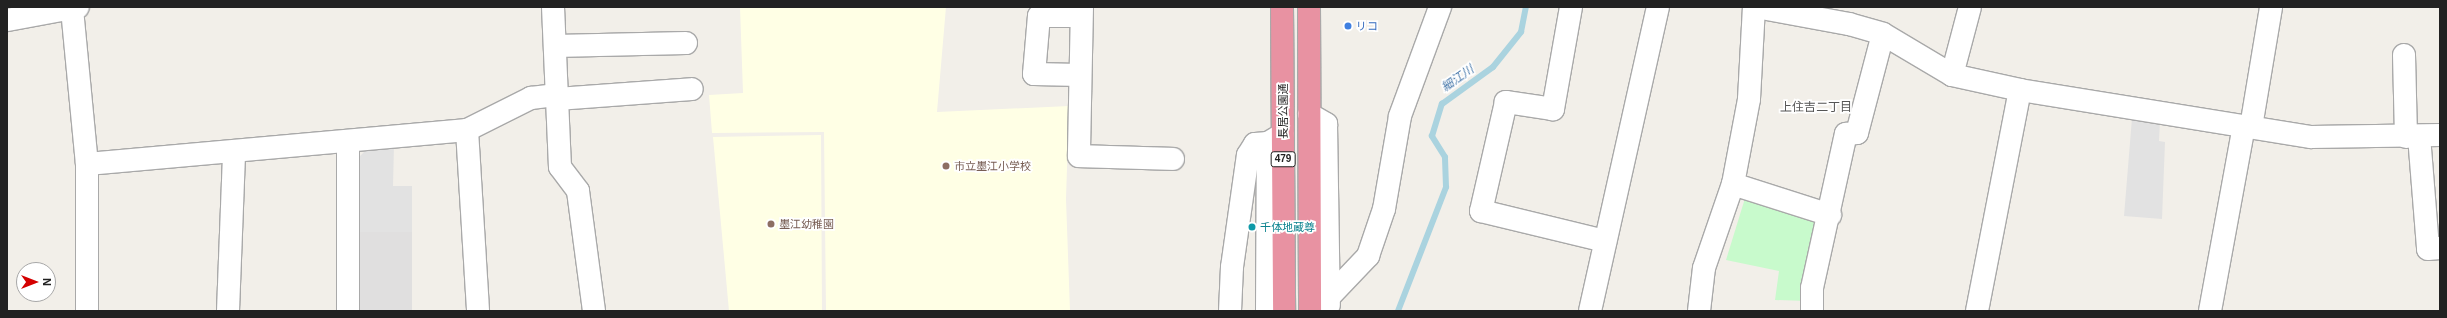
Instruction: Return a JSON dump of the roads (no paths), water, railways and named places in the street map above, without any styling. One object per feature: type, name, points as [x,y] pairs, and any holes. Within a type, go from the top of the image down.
[{"type":"highway","name":"長居公園通","points":[[1282,7],[1275,139],[1284,311]]},
{"type":"highway","name":"479","points":[[1309,7],[1310,311]]},
{"type":"street","points":[[553,7],[560,167],[578,191],[594,311]]},
{"type":"street","points":[[1329,304],[1368,256],[1384,209],[1400,116],[1440,7]]},
{"type":"street","points":[[1571,7],[1553,109],[1506,102],[1481,211],[1605,241]]},
{"type":"street","points":[[1590,311],[1658,7]]},
{"type":"street","points":[[1699,311],[1704,268],[1733,184],[1749,99],[1755,7],[1811,13],[1883,34],[1952,75],[2020,90],[2311,137],[2422,136]]},
{"type":"street","points":[[1952,75],[1970,7]]},
{"type":"street","points":[[2210,311],[2271,7]]},
{"type":"street","points":[[7,20],[75,8],[87,164],[87,311]]},
{"type":"street","points":[[1080,75],[1034,74],[1039,16],[1082,11],[1078,156],[1173,159]]},
{"type":"street","points":[[1812,311],[1812,288],[1830,215],[1846,134],[1857,133],[1883,34]]},
{"type":"street","points":[[555,46],[686,43]]},
{"type":"street","points":[[2404,55],[2422,136],[2428,249],[2440,248]]},
{"type":"street","points":[[87,164],[466,130],[531,98],[692,89]]},
{"type":"street","points":[[1977,311],[2020,90]]},
{"type":"street","points":[[1310,114],[1326,124],[1329,304]]},
{"type":"street","points":[[466,130],[478,311]]},
{"type":"street","points":[[1230,311],[1232,267],[1248,155],[1255,144],[1275,139],[1267,311]]},
{"type":"street","points":[[348,141],[348,311]]},
{"type":"street","points":[[228,311],[234,152]]},
{"type":"street","points":[[1733,184],[1830,215]]},
{"type":"waterway","name":"細江川","points":[[1398,311],[1446,187],[1445,157],[1432,136],[1442,104],[1493,67],[1521,32],[1526,7]]},
{"type":"place","name":"リコ","points":[[1348,26]]},
{"type":"place","name":"市立墨江小学校","points":[[946,166]]},
{"type":"place","name":"墨江幼稚園","points":[[771,224]]},
{"type":"place","name":"千体地蔵尊","points":[[1252,227]]},
{"type":"district","name":"上住吉二丁目","points":[[1816,108]]}]
